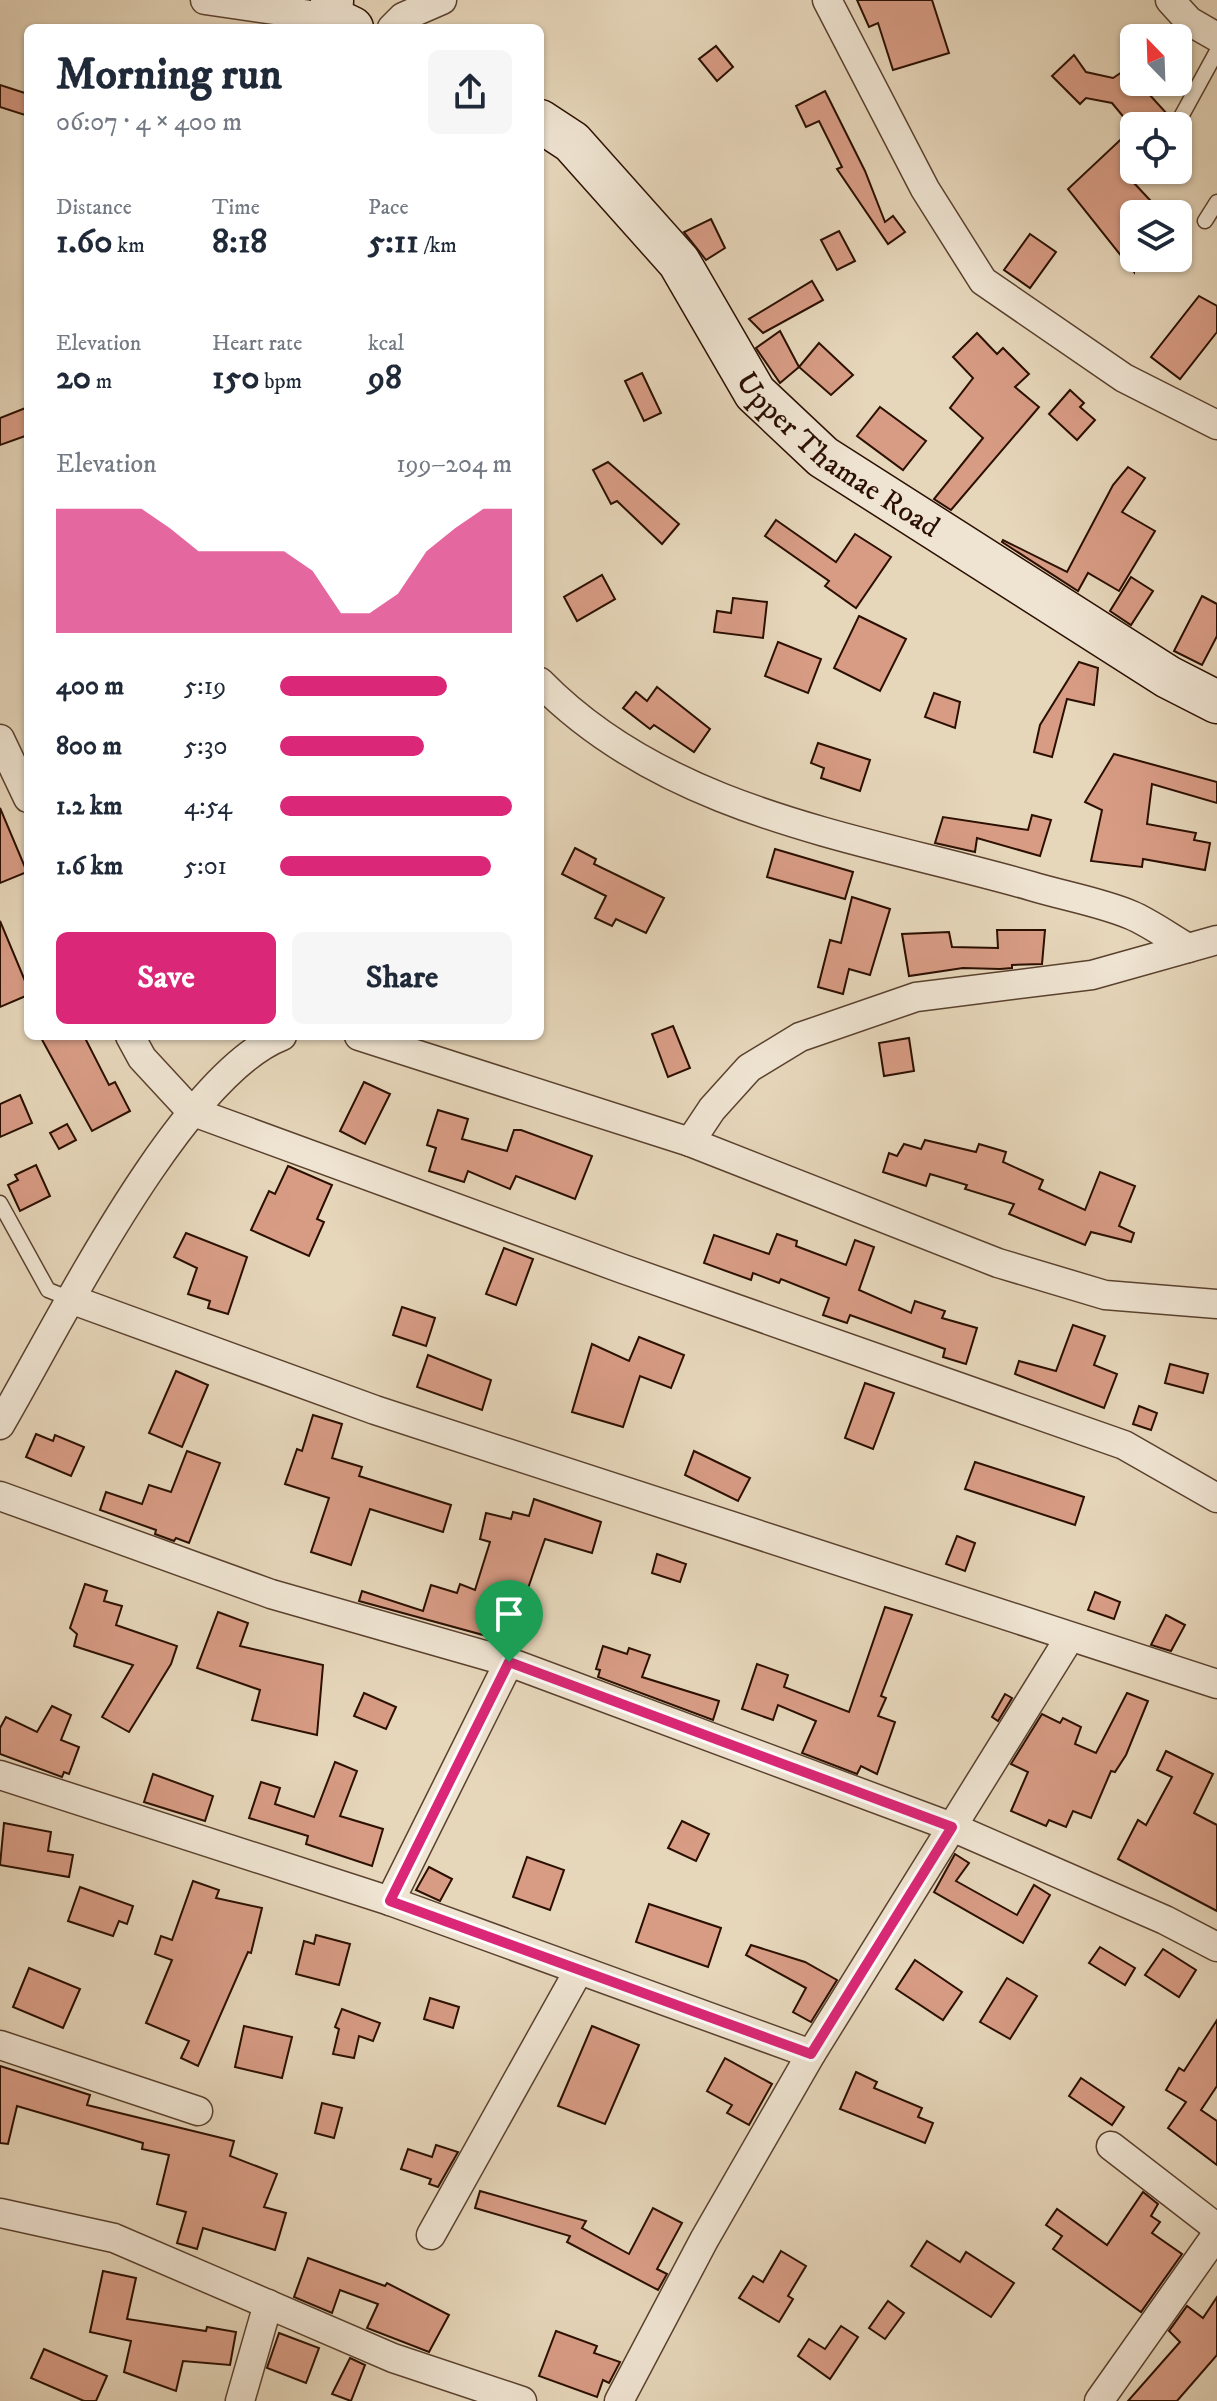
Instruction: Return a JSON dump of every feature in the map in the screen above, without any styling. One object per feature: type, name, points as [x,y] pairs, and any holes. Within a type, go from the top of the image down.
[{"type":"street","points":[[205,0],[337,18]]},
{"type":"street","points":[[396,24],[403,17],[442,0]]},
{"type":"street","points":[[827,0],[925,189],[983,281],[1124,378],[1217,425]]},
{"type":"street","points":[[1170,0],[1189,21],[1217,37]]},
{"type":"street","name":"Upper Thamae Road","points":[[544,124],[572,142],[679,262],[755,393],[823,457],[1168,677],[1217,702]]},
{"type":"street","points":[[544,692],[632,752],[708,793],[781,821],[937,859],[1131,915],[1188,948]]},
{"type":"street","points":[[1,743],[24,790]]},
{"type":"street","points":[[690,1142],[712,1109],[749,1068],[800,1037],[916,997],[1092,975],[1217,940]]},
{"type":"street","points":[[132,1040],[142,1058],[191,1111],[623,1269],[1124,1445],[1217,1498]]},
{"type":"street","points":[[0,1425],[114,1226],[191,1111],[258,1046],[272,1040]]},
{"type":"street","points":[[371,1040],[690,1142],[998,1263],[1105,1295],[1217,1304]]},
{"type":"street","points":[[73,1300],[375,1410],[1217,1684]]},
{"type":"street","points":[[0,1496],[271,1594],[509,1662],[952,1827],[1165,1920],[1217,1947]]},
{"type":"street","points":[[619,2401],[704,2240],[811,2054],[1070,1637]]},
{"type":"street","points":[[390,1901],[509,1662]]},
{"type":"street","points":[[0,1775],[390,1901],[811,2054]]},
{"type":"street","points":[[431,2235],[579,1970]]},
{"type":"street","points":[[0,2045],[198,2111]]},
{"type":"street","points":[[1111,2146],[1217,2228]]},
{"type":"street","points":[[0,2213],[114,2238],[393,2358],[522,2401]]},
{"type":"street","points":[[1099,2401],[1217,2234]]},
{"type":"street","points":[[240,2401],[268,2304]]},
{"type":"lane","points":[[1184,112],[1217,51]]},
{"type":"lane","points":[[1205,221],[1217,202]]},
{"type":"lane","points":[[0,1203],[48,1290],[73,1300]]},
{"type":"building","points":[[857,0],[932,0],[949,53],[893,70],[878,23],[869,27]]},
{"type":"building","points":[[716,46],[733,67],[717,81],[699,59]]},
{"type":"building","points":[[1074,55],[1086,72],[1113,78],[1120,73],[1120,96],[1151,96],[1165,112],[1120,113],[1112,103],[1086,98],[1080,104],[1052,76]]},
{"type":"building","points":[[0,85],[24,93],[24,115],[0,107]]},
{"type":"building","points":[[825,91],[865,171],[885,222],[893,216],[905,232],[888,244],[837,169],[842,167],[819,121],[806,127],[796,106]]},
{"type":"building","points":[[1120,140],[1120,184],[1135,184],[1150,200],[1120,200],[1120,254],[1068,189]]},
{"type":"building","points":[[711,219],[725,248],[706,260],[684,232]]},
{"type":"building","points":[[839,231],[855,261],[837,270],[821,240]]},
{"type":"building","points":[[1030,234],[1056,252],[1030,288],[1004,270]]},
{"type":"building","points":[[812,281],[823,300],[763,333],[749,319]]},
{"type":"building","points":[[1199,296],[1217,306],[1217,332],[1180,379],[1151,357]]},
{"type":"building","points":[[780,331],[799,367],[780,383],[756,348]]},
{"type":"building","points":[[977,333],[997,354],[1003,348],[1029,374],[1015,387],[1039,407],[951,510],[934,499],[983,438],[950,408],[973,378],[953,357]]},
{"type":"building","points":[[819,343],[853,375],[831,395],[799,367]]},
{"type":"building","points":[[642,373],[661,413],[644,421],[625,381]]},
{"type":"building","points":[[1070,390],[1084,403],[1080,407],[1095,420],[1077,440],[1049,414]]},
{"type":"building","points":[[880,407],[926,441],[903,470],[857,436]]},
{"type":"building","points":[[24,409],[24,436],[0,445],[0,418]]},
{"type":"building","points":[[608,462],[679,524],[662,544],[617,501],[611,504],[593,470]]},
{"type":"building","points":[[1128,467],[1145,478],[1122,512],[1155,531],[1119,591],[1088,573],[1078,591],[1002,542],[1067,572],[1113,485]]},
{"type":"building","points":[[776,520],[836,562],[855,534],[891,557],[856,608],[825,586],[829,581],[765,536]]},
{"type":"building","points":[[602,575],[615,599],[577,621],[564,597]]},
{"type":"building","points":[[1131,577],[1153,591],[1131,625],[1110,611]]},
{"type":"building","points":[[1202,596],[1217,604],[1217,636],[1202,665],[1174,651]]},
{"type":"building","points":[[733,598],[767,602],[763,638],[714,632],[717,611],[731,613]]},
{"type":"building","points":[[859,616],[906,639],[880,691],[834,668]]},
{"type":"building","points":[[778,642],[821,659],[808,693],[765,676]]},
{"type":"building","points":[[1079,662],[1098,668],[1094,705],[1067,699],[1052,757],[1034,752],[1040,725]]},
{"type":"building","points":[[657,687],[710,729],[694,752],[654,725],[650,729],[623,708],[636,692],[647,701]]},
{"type":"building","points":[[934,693],[960,702],[955,728],[925,717]]},
{"type":"building","points":[[818,743],[870,760],[860,791],[821,778],[824,768],[811,763]]},
{"type":"building","points":[[1114,754],[1217,782],[1217,803],[1152,784],[1147,824],[1196,833],[1194,840],[1210,843],[1205,870],[1143,859],[1142,867],[1091,861],[1102,810],[1085,802]]},
{"type":"building","points":[[0,808],[24,865],[24,873],[0,883]]},
{"type":"building","points":[[1032,815],[1051,820],[1040,856],[977,838],[975,852],[935,843],[943,817],[1028,830]]},
{"type":"building","points":[[575,848],[596,859],[594,864],[664,898],[646,933],[616,919],[612,926],[595,918],[606,896],[562,874]]},
{"type":"building","points":[[775,849],[853,872],[845,899],[767,877]]},
{"type":"building","points":[[852,897],[890,909],[870,975],[849,969],[843,994],[818,987],[830,940],[841,943]]},
{"type":"building","points":[[0,921],[24,978],[24,997],[0,1007]]},
{"type":"building","points":[[997,930],[1045,930],[1042,964],[1012,965],[1012,968],[1000,969],[963,968],[909,976],[902,934],[949,932],[952,947],[998,948]]},
{"type":"building","points":[[673,1026],[690,1068],[668,1077],[652,1034]]},
{"type":"building","points":[[909,1038],[914,1071],[884,1076],[879,1043]]},
{"type":"building","points":[[42,1040],[86,1040],[109,1085],[115,1082],[130,1111],[92,1131]]},
{"type":"building","points":[[364,1082],[390,1094],[365,1144],[340,1131]]},
{"type":"building","points":[[20,1095],[32,1123],[0,1137],[0,1104]]},
{"type":"building","points":[[438,1110],[468,1119],[462,1139],[507,1151],[514,1130],[521,1130],[592,1156],[575,1199],[516,1176],[510,1189],[468,1171],[464,1182],[429,1171],[436,1148],[427,1145]]},
{"type":"building","points":[[67,1124],[76,1140],[59,1149],[50,1133]]},
{"type":"building","points":[[925,1140],[976,1152],[979,1144],[1006,1152],[1003,1162],[1043,1180],[1039,1189],[1085,1210],[1100,1172],[1135,1186],[1119,1226],[1134,1233],[1131,1242],[1091,1232],[1085,1245],[1009,1214],[1014,1204],[965,1189],[967,1185],[930,1174],[926,1186],[883,1172],[889,1153],[897,1156],[904,1144],[921,1149]]},
{"type":"building","points":[[36,1165],[50,1196],[20,1211],[8,1185],[18,1180],[15,1175]]},
{"type":"building","points":[[288,1166],[332,1185],[317,1219],[324,1222],[309,1256],[251,1230],[269,1191],[275,1194]]},
{"type":"building","points":[[186,1233],[247,1257],[228,1314],[208,1308],[210,1301],[188,1294],[197,1268],[174,1257]]},
{"type":"building","points":[[777,1234],[797,1241],[796,1246],[846,1265],[855,1240],[874,1247],[859,1290],[911,1313],[915,1301],[945,1311],[942,1318],[977,1328],[966,1364],[943,1357],[945,1349],[850,1315],[847,1323],[823,1315],[829,1298],[781,1279],[779,1283],[753,1273],[751,1280],[704,1263],[714,1235],[769,1254]]},
{"type":"building","points":[[504,1248],[533,1259],[516,1305],[486,1294]]},
{"type":"building","points":[[402,1307],[435,1318],[426,1346],[393,1335]]},
{"type":"building","points":[[1073,1325],[1105,1336],[1094,1365],[1117,1374],[1104,1408],[1015,1374],[1019,1361],[1056,1371]]},
{"type":"building","points":[[639,1337],[684,1355],[671,1388],[640,1376],[623,1427],[572,1412],[592,1344],[629,1361]]},
{"type":"building","points":[[428,1355],[491,1380],[482,1410],[417,1387]]},
{"type":"building","points":[[1170,1364],[1208,1374],[1203,1393],[1165,1383]]},
{"type":"building","points":[[176,1371],[208,1385],[182,1447],[149,1433]]},
{"type":"building","points":[[865,1383],[894,1393],[873,1449],[845,1438]]},
{"type":"building","points":[[1139,1406],[1157,1413],[1151,1430],[1133,1424]]},
{"type":"building","points":[[313,1415],[342,1424],[332,1458],[362,1467],[359,1476],[451,1505],[443,1532],[370,1509],[351,1565],[311,1552],[329,1498],[285,1484],[297,1449],[302,1451]]},
{"type":"building","points":[[36,1434],[53,1441],[55,1435],[84,1447],[71,1476],[26,1457]]},
{"type":"building","points":[[187,1451],[220,1463],[189,1543],[155,1534],[156,1530],[100,1510],[106,1492],[142,1504],[149,1485],[171,1492]]},
{"type":"building","points":[[694,1451],[750,1478],[738,1501],[685,1475]]},
{"type":"building","points":[[975,1462],[1084,1497],[1075,1525],[965,1489]]},
{"type":"building","points":[[534,1499],[601,1522],[592,1553],[545,1539],[525,1597],[532,1599],[516,1644],[359,1601],[362,1591],[423,1611],[431,1585],[457,1593],[460,1584],[475,1590],[490,1542],[480,1539],[486,1513],[511,1519],[513,1512],[529,1516]]},
{"type":"building","points":[[957,1536],[975,1543],[965,1571],[946,1564]]},
{"type":"building","points":[[657,1554],[686,1564],[680,1582],[652,1573]]},
{"type":"building","points":[[85,1584],[107,1591],[104,1601],[122,1606],[116,1625],[177,1646],[171,1664],[129,1732],[102,1717],[133,1665],[74,1646],[77,1634],[70,1628]]},
{"type":"building","points":[[1095,1592],[1120,1602],[1114,1619],[1088,1610]]},
{"type":"building","points":[[885,1607],[912,1615],[881,1696],[886,1698],[878,1716],[895,1722],[877,1774],[861,1766],[857,1774],[802,1753],[816,1721],[778,1705],[773,1720],[742,1709],[757,1664],[788,1675],[784,1687],[849,1712]]},
{"type":"building","points":[[218,1612],[248,1623],[240,1646],[323,1665],[317,1735],[252,1720],[260,1690],[197,1668]]},
{"type":"building","points":[[1166,1615],[1185,1625],[1171,1651],[1151,1645]]},
{"type":"building","points":[[603,1646],[627,1654],[629,1648],[650,1655],[642,1677],[719,1701],[713,1720],[598,1677],[600,1670],[596,1669]]},
{"type":"building","points":[[364,1693],[396,1707],[386,1729],[354,1716]]},
{"type":"building","points":[[1127,1693],[1148,1701],[1126,1755],[1115,1772],[1111,1771],[1091,1818],[1073,1811],[1066,1827],[1049,1820],[1046,1826],[1011,1811],[1028,1772],[1011,1764],[1042,1714],[1060,1723],[1063,1718],[1081,1727],[1075,1744],[1096,1753]]},
{"type":"building","points":[[1005,1694],[1012,1698],[998,1721],[992,1717]]},
{"type":"building","points":[[52,1706],[71,1715],[61,1740],[79,1747],[69,1774],[64,1772],[62,1777],[0,1754],[0,1728],[6,1717],[37,1732]]},
{"type":"building","points":[[1166,1751],[1213,1774],[1194,1813],[1217,1825],[1217,1911],[1118,1859],[1138,1820],[1146,1825],[1172,1777],[1157,1770]]},
{"type":"building","points":[[335,1762],[357,1771],[340,1816],[383,1829],[372,1866],[306,1844],[308,1836],[249,1818],[261,1782],[280,1788],[275,1804],[314,1817]]},
{"type":"building","points":[[153,1774],[213,1796],[205,1821],[144,1802]]},
{"type":"building","points":[[682,1821],[709,1834],[696,1861],[668,1848]]},
{"type":"building","points":[[4,1823],[51,1832],[48,1851],[73,1855],[69,1877],[0,1865]]},
{"type":"building","points":[[955,1854],[969,1863],[956,1881],[1017,1915],[1034,1885],[1050,1895],[1023,1943],[934,1892]]},
{"type":"building","points":[[527,1857],[564,1870],[550,1910],[513,1897]]},
{"type":"building","points":[[429,1867],[452,1879],[440,1901],[416,1890]]},
{"type":"building","points":[[193,1881],[219,1890],[216,1898],[262,1908],[251,1953],[248,1952],[198,2066],[181,2058],[189,2041],[146,2023],[172,1960],[155,1954],[161,1936],[172,1940]]},
{"type":"building","points":[[80,1887],[133,1906],[127,1924],[119,1921],[113,1936],[68,1921]]},
{"type":"building","points":[[649,1904],[721,1928],[708,1967],[636,1942]]},
{"type":"building","points":[[316,1935],[350,1944],[339,1985],[296,1974],[304,1941],[314,1944]]},
{"type":"building","points":[[751,1945],[805,1962],[837,1980],[811,2022],[793,2012],[806,1988],[746,1955]]},
{"type":"building","points":[[1100,1947],[1135,1968],[1125,1985],[1089,1963]]},
{"type":"building","points":[[1163,1949],[1196,1970],[1179,1997],[1145,1975]]},
{"type":"building","points":[[915,1960],[962,1992],[943,2020],[896,1989]]},
{"type":"building","points":[[29,1968],[80,1989],[63,2028],[13,2007]]},
{"type":"building","points":[[1007,1978],[1037,1996],[1010,2039],[980,2022]]},
{"type":"building","points":[[430,1998],[459,2007],[453,2028],[424,2019]]},
{"type":"building","points":[[342,2009],[380,2023],[373,2041],[359,2036],[354,2058],[333,2054],[339,2029],[335,2027]]},
{"type":"building","points":[[1217,2020],[1217,2086],[1201,2110],[1217,2121],[1217,2165],[1168,2128],[1186,2102],[1166,2090],[1179,2068],[1184,2071]]},
{"type":"building","points":[[244,2026],[292,2037],[282,2078],[235,2067]]},
{"type":"building","points":[[592,2026],[639,2045],[605,2124],[558,2106]]},
{"type":"building","points":[[725,2058],[772,2084],[749,2125],[727,2113],[732,2105],[707,2091]]},
{"type":"building","points":[[0,2066],[90,2095],[87,2105],[234,2141],[230,2156],[277,2174],[264,2207],[286,2213],[275,2250],[203,2228],[197,2249],[177,2243],[186,2212],[157,2204],[169,2155],[142,2149],[143,2143],[17,2106],[8,2144],[0,2143]]},
{"type":"building","points":[[856,2072],[877,2082],[874,2088],[922,2108],[918,2117],[933,2123],[925,2143],[840,2109]]},
{"type":"building","points":[[1081,2078],[1124,2107],[1112,2125],[1069,2096]]},
{"type":"building","points":[[322,2103],[342,2108],[334,2138],[315,2133]]},
{"type":"building","points":[[436,2145],[458,2152],[438,2187],[429,2184],[431,2179],[401,2169],[408,2149],[432,2157]]},
{"type":"building","points":[[480,2191],[586,2221],[582,2228],[629,2254],[653,2208],[682,2223],[657,2269],[667,2274],[658,2290],[567,2242],[570,2236],[475,2208]]},
{"type":"building","points":[[1143,2192],[1158,2204],[1151,2216],[1160,2222],[1152,2233],[1182,2254],[1141,2312],[1053,2249],[1062,2236],[1046,2225],[1057,2209],[1107,2245]]},
{"type":"building","points":[[927,2241],[960,2262],[966,2252],[1014,2283],[991,2317],[911,2266]]},
{"type":"building","points":[[781,2251],[806,2266],[788,2296],[793,2299],[779,2322],[739,2298],[753,2276],[763,2282]]},
{"type":"building","points":[[308,2258],[385,2286],[387,2283],[449,2315],[429,2352],[367,2328],[378,2304],[340,2290],[332,2313],[294,2297]]},
{"type":"building","points":[[103,2271],[136,2278],[127,2319],[206,2331],[207,2327],[236,2332],[230,2365],[183,2361],[176,2391],[124,2372],[131,2341],[90,2332]]},
{"type":"building","points":[[1217,2297],[1217,2355],[1177,2401],[1128,2401],[1180,2342],[1169,2331],[1187,2306],[1203,2318]]},
{"type":"building","points":[[888,2301],[904,2313],[885,2339],[869,2328]]},
{"type":"building","points":[[841,2326],[858,2337],[830,2379],[798,2356],[809,2339],[825,2349]]},
{"type":"building","points":[[556,2331],[597,2346],[594,2353],[620,2362],[609,2383],[603,2380],[597,2397],[539,2376]]},
{"type":"building","points":[[279,2333],[319,2348],[306,2383],[267,2368]]},
{"type":"building","points":[[44,2349],[107,2376],[96,2401],[84,2401],[31,2378]]},
{"type":"building","points":[[350,2358],[365,2365],[351,2401],[332,2394]]},
{"type":"route","points":[[509,1662],[952,1827],[811,2054],[390,1901],[509,1662]]}]
